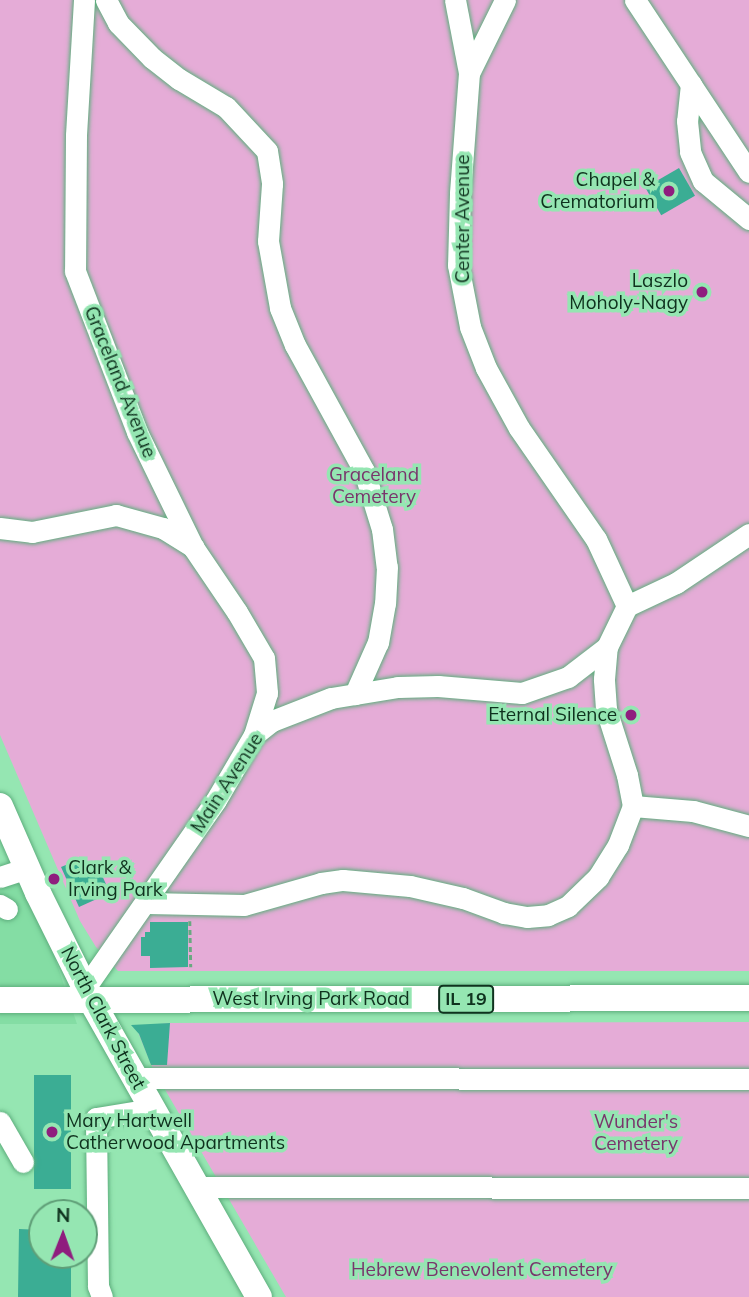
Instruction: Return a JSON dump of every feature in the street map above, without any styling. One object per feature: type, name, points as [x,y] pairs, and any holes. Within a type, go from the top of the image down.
[{"type":"main road","name":"North Clark Street","points":[[0,806],[84,996],[135,1078],[259,1297]]},
{"type":"main road","name":"West Irving Park Road","points":[[0,1000],[84,996],[749,998]]},
{"type":"street","name":"Graceland Avenue","points":[[84,0],[76,135],[75,271],[138,432],[193,547],[264,658],[267,693],[254,735]]},
{"type":"street","points":[[106,0],[118,23],[152,58],[179,79],[226,107],[267,151],[272,184],[268,241],[280,308],[295,345],[364,471],[382,529],[387,568],[385,603],[378,642],[355,694]]},
{"type":"street","name":"Center Avenue","points":[[455,0],[469,73],[458,265],[470,327],[486,368],[519,428],[596,539],[627,606]]},
{"type":"street","points":[[469,73],[505,0]]},
{"type":"street","points":[[635,0],[749,172]]},
{"type":"street","points":[[691,84],[687,121],[690,152],[703,181],[749,219]]},
{"type":"street","points":[[0,528],[32,532],[116,515],[163,528],[193,547]]},
{"type":"street","points":[[147,903],[244,905],[321,883],[342,880],[410,886],[463,898],[504,913],[548,915],[568,906],[598,877],[618,845],[633,806],[627,775],[606,709],[604,678],[607,648],[627,606],[676,583],[749,534]]},
{"type":"street","name":"Main Avenue","points":[[84,996],[216,800],[254,735],[272,720],[300,708],[355,694],[398,687],[438,686],[522,693],[568,677],[607,648]]},
{"type":"street","points":[[633,806],[693,811],[749,826]]},
{"type":"street","points":[[0,877],[27,869]]},
{"type":"street","points":[[135,1078],[749,1079]]},
{"type":"street","points":[[102,1297],[98,1286],[96,1118],[152,1109]]},
{"type":"street","points":[[0,1122],[23,1162]]},
{"type":"street","points":[[197,1188],[749,1188]]},
{"type":"path","points":[[190,919],[191,967]]},
{"type":"shaded area","points":[[26,872],[77,1024],[0,1024],[0,880]]},
{"type":"green space","name":"Graceland Cemetery","points":[[0,0],[749,0],[749,971],[118,971],[96,947],[80,921],[0,735]]},
{"type":"green space","name":"Wunder's Cemetery","points":[[749,1022],[749,1297],[286,1297],[153,1069],[136,1027],[170,1023]]},
{"type":"building","name":"Chapel & Crematorium","points":[[679,168],[695,196],[661,215],[645,188]]},
{"type":"building","points":[[83,858],[91,875],[100,871],[110,893],[79,907],[61,867]]},
{"type":"building","points":[[150,922],[188,922],[188,967],[150,968],[150,956],[141,956],[141,937],[145,937],[145,932],[150,932]]},
{"type":"building","points":[[170,1023],[167,1065],[151,1065],[139,1034],[131,1025]]},
{"type":"building","name":"Mary Hartwell Catherwood Apartments","points":[[34,1075],[71,1075],[71,1189],[34,1189]]},
{"type":"building","points":[[19,1229],[28,1229],[28,1269],[71,1269],[71,1297],[18,1297]]},
{"type":"place","name":"Chapel & Crematorium","points":[[669,191]]},
{"type":"place","name":"Laszlo Moholy-Nagy","points":[[702,292]]},
{"type":"place","name":"Eternal Silence","points":[[631,715]]},
{"type":"place","name":"Clark & Irving Park","points":[[54,879]]},
{"type":"place","name":"Mary Hartwell Catherwood Apartments","points":[[52,1132]]},
{"type":"park label","name":"Hebrew Benevolent Cemetery","points":[[482,1270]]}]
